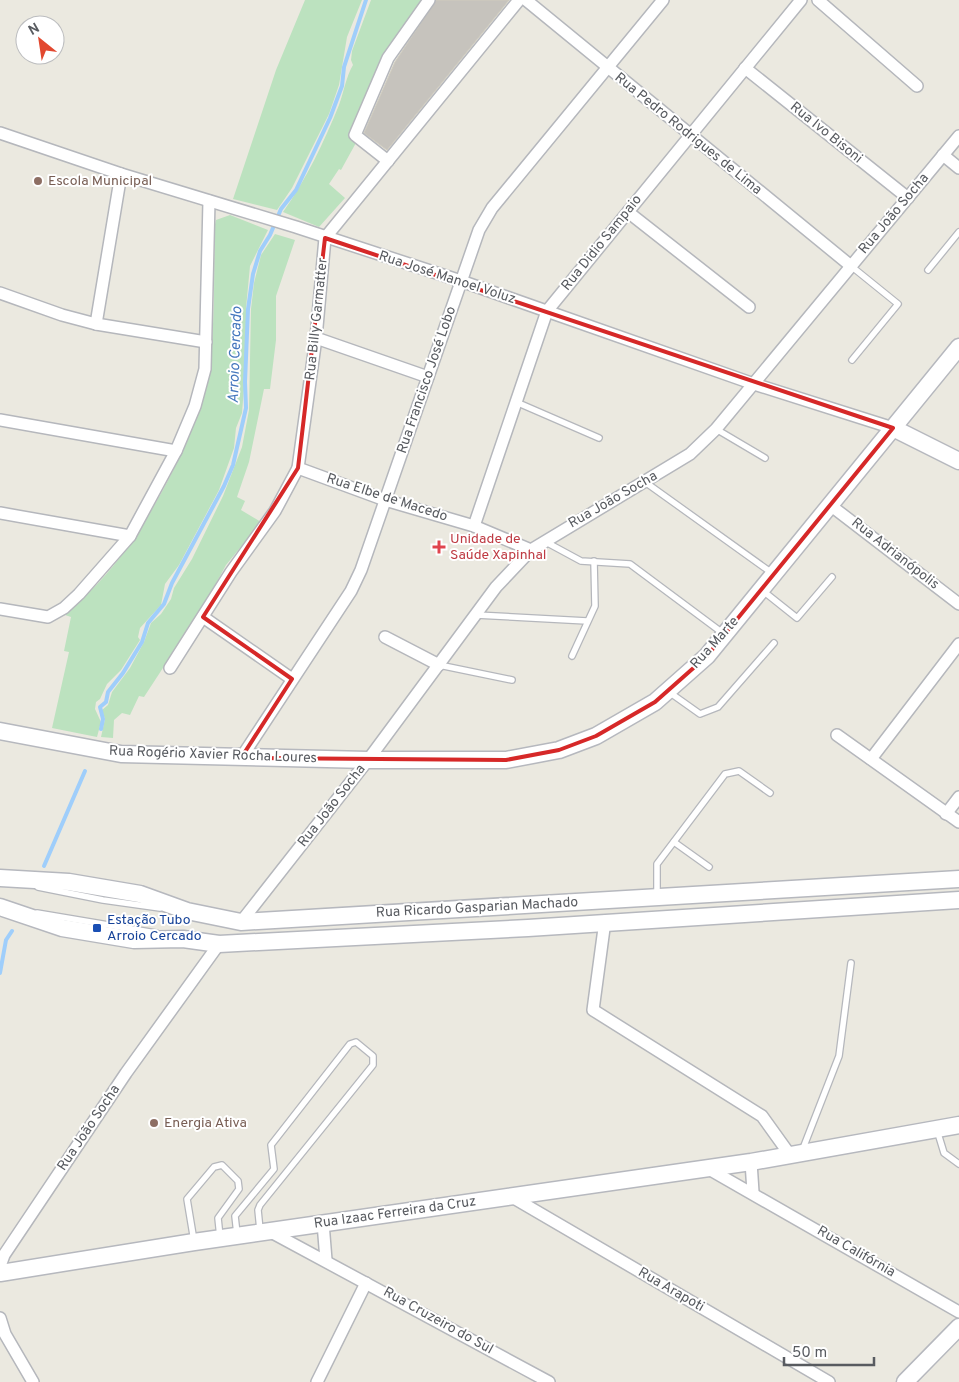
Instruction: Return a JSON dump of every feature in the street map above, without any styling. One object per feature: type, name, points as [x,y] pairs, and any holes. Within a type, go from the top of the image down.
[{"type":"street","points":[[388,161],[354,135],[388,58],[429,0]]},
{"type":"street","name":"Rua Billy Garmatter","points":[[170,668],[230,572],[275,511],[298,468],[316,338],[326,238],[519,0]]},
{"type":"street","name":"Rua Pedro Rodrigues de Lima","points":[[526,0],[851,266]]},
{"type":"street","name":"Rua Francisco José Lobo","points":[[241,758],[351,591],[385,500],[479,230],[492,208],[663,0]]},
{"type":"street","name":"Rua Didio Sampaio","points":[[474,526],[547,311],[801,0]]},
{"type":"street","points":[[818,0],[917,86]]},
{"type":"street","name":"Rua Ivo Bisoni","points":[[745,68],[908,198]]},
{"type":"street","name":"Rua José Manoel Voluz","points":[[0,133],[121,174],[296,227],[462,281],[754,384],[893,428]]},
{"type":"street","name":"Rua João Socha","points":[[241,922],[368,760],[496,587],[531,550],[690,454],[716,429],[959,136]]},
{"type":"street","points":[[943,155],[959,168]]},
{"type":"street","points":[[96,324],[121,174]]},
{"type":"street","points":[[0,608],[48,617],[64,608],[79,594],[130,536],[176,451],[195,406],[205,369],[208,201]]},
{"type":"street","points":[[628,212],[749,307]]},
{"type":"street","points":[[0,293],[62,315],[96,324],[206,342]]},
{"type":"street","points":[[316,338],[428,377]]},
{"type":"street","name":"Rua Marte","points":[[368,760],[506,760],[559,750],[596,736],[655,702],[707,656],[959,347]]},
{"type":"street","points":[[0,420],[176,451]]},
{"type":"street","points":[[893,428],[959,461]]},
{"type":"street","name":"Rua Elbe de Macedo","points":[[298,468],[385,500],[474,526],[531,550]]},
{"type":"street","name":"Rua Adrianópolis","points":[[830,505],[959,604]]},
{"type":"street","points":[[0,512],[130,536]]},
{"type":"street","points":[[203,617],[292,679]]},
{"type":"street","points":[[385,638],[439,665]]},
{"type":"street","points":[[871,759],[959,644]]},
{"type":"street","name":"Rua Rogério Xavier Rocha Loures","points":[[0,731],[121,754],[368,760]]},
{"type":"street","points":[[838,735],[959,822]]},
{"type":"street","points":[[946,814],[959,797]]},
{"type":"street","name":"Rua Ricardo Gasparian Machado","points":[[2,879],[69,882],[140,894],[187,911],[241,922],[959,879]]},
{"type":"street","name":"Rua Ricardo Gasparian Machado","points":[[0,907],[62,928],[134,940],[183,939],[219,944],[959,900]]},
{"type":"street","points":[[605,921],[593,1010],[762,1116],[796,1154]]},
{"type":"street","name":"Rua João Socha","points":[[0,1266],[4,1255],[131,1065],[219,944]]},
{"type":"street","name":"Rua Izaac Ferreira da Cruz","points":[[0,1273],[194,1242],[751,1162],[936,1128],[958,1126]]},
{"type":"street","points":[[751,1162],[753,1192]]},
{"type":"street","name":"Rua Califórnia","points":[[707,1168],[753,1192],[959,1312]]},
{"type":"street","name":"Rua Arapoti","points":[[512,1197],[830,1382]]},
{"type":"street","points":[[323,1223],[326,1260]]},
{"type":"street","name":"Rua Cruzeiro do Sul","points":[[265,1232],[326,1260],[549,1382]]},
{"type":"street","points":[[317,1382],[366,1283]]},
{"type":"street","points":[[0,1318],[5,1334],[33,1382]]},
{"type":"street","points":[[905,1382],[959,1327]]},
{"type":"lane","points":[[928,270],[959,232]]},
{"type":"lane","points":[[851,266],[898,304],[852,360]]},
{"type":"lane","points":[[516,402],[599,438]]},
{"type":"lane","points":[[716,429],[765,458]]},
{"type":"lane","points":[[645,482],[774,574]]},
{"type":"lane","points":[[544,541],[581,561],[630,564],[725,634]]},
{"type":"lane","points":[[572,656],[595,606],[594,561]]},
{"type":"lane","points":[[761,590],[797,618],[832,577]]},
{"type":"lane","points":[[476,615],[587,621]]},
{"type":"lane","points":[[667,691],[700,714],[718,707],[774,643]]},
{"type":"lane","points":[[439,665],[512,680]]},
{"type":"lane","points":[[657,897],[657,864],[725,774],[740,771],[770,793]]},
{"type":"lane","points":[[674,842],[709,867]]},
{"type":"lane","points":[[796,1154],[839,1056],[851,963]]},
{"type":"lane","points":[[237,1236],[235,1216],[274,1169],[271,1145],[350,1044],[356,1042],[373,1056],[373,1065],[260,1205],[258,1210],[265,1232]]},
{"type":"lane","points":[[936,1128],[944,1154],[959,1164]]},
{"type":"lane","points":[[194,1242],[187,1199],[214,1167],[222,1165],[238,1181],[239,1189],[218,1218],[220,1239]]},
{"type":"highlighted area","points":[[325,238],[893,428],[707,656],[655,702],[596,736],[559,750],[506,760],[241,758],[292,679],[203,617],[298,468]]},
{"type":"green space","points":[[305,0],[362,0],[347,37],[339,85],[329,114],[292,188],[277,210],[233,199],[276,70]]},
{"type":"green space","points":[[371,0],[425,0],[349,134],[357,141],[341,170],[339,169],[329,184],[345,198],[319,227],[283,212],[307,174],[339,105],[353,65],[351,60],[352,51]]},
{"type":"green space","points":[[230,215],[268,230],[250,266],[246,308],[246,363],[242,413],[236,428],[234,448],[219,490],[179,565],[165,584],[161,605],[140,628],[138,637],[140,640],[121,670],[107,684],[100,699],[96,702],[95,709],[101,722],[97,737],[52,728],[69,652],[64,651],[71,617],[65,615],[103,578],[137,533],[152,510],[179,459],[199,410],[209,368],[211,348],[214,306],[215,224],[216,220]]},
{"type":"green space","points":[[275,234],[295,240],[276,296],[276,340],[270,389],[264,389],[249,462],[237,497],[245,501],[241,510],[261,522],[226,565],[206,602],[144,697],[139,696],[130,715],[122,713],[114,720],[113,738],[101,737],[105,719],[102,710],[108,705],[112,692],[130,668],[144,642],[151,623],[161,614],[171,599],[174,588],[192,559],[223,496],[242,447],[249,410],[251,309],[254,283],[261,255]]},
{"type":"building","points":[[436,0],[509,0],[387,150],[364,133],[395,62]]},
{"type":"waterway","name":"Arroio Cercado","points":[[101,729],[103,719],[100,707],[106,702],[108,692],[123,673],[142,642],[148,623],[164,604],[172,583],[224,486],[233,465],[246,408],[245,382],[248,309],[253,274],[260,251],[270,235],[281,209],[296,190],[330,118],[342,86],[344,67],[366,0]]},
{"type":"waterway","name":"Arroio Cercado","points":[[44,866],[85,771]]},
{"type":"waterway","name":"Arroio Cercado","points":[[0,973],[6,940],[12,931]]},
{"type":"place","name":"Escola Municipal","points":[[38,181]]},
{"type":"place","name":"Unidade de Saúde Xapinhal","points":[[439,547]]},
{"type":"place","name":"Estação Tubo Arroio Cercado","points":[[97,928]]},
{"type":"place","name":"Energia Ativa","points":[[154,1123]]}]
